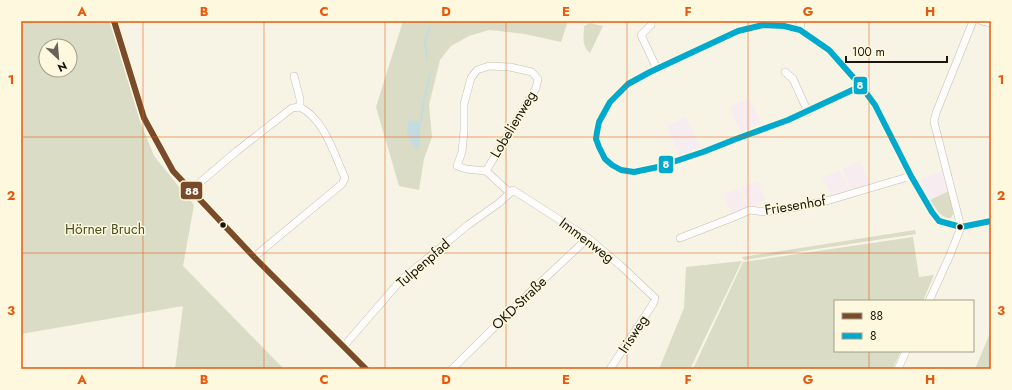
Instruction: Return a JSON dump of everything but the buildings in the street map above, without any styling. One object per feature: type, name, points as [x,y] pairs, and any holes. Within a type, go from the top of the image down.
[{"type":"street","points":[[114,21],[144,118],[173,171],[254,257],[366,369]]},
{"type":"street","points":[[799,21],[801,25],[800,30]]},
{"type":"street","points":[[928,300],[950,256],[961,227],[934,122],[936,113],[973,21]]},
{"type":"street","points":[[982,21],[991,24]]},
{"type":"street","points":[[861,86],[808,112],[703,152],[658,167],[634,172],[621,170],[612,165],[605,158],[596,139],[596,132],[599,122],[610,102],[628,84],[650,72],[738,32],[762,23],[784,26],[800,30],[829,50],[861,86],[875,105],[912,176],[932,212],[939,221],[961,227],[991,221]]},
{"type":"street","points":[[651,25],[641,35],[657,69]]},
{"type":"street","name":"Lobelienweg","points":[[486,171],[536,88],[538,80],[532,72],[510,67],[489,66],[478,70],[471,78],[464,104],[462,152],[457,166],[466,169],[486,171],[511,191]]},
{"type":"street","points":[[785,72],[792,79],[808,112]]},
{"type":"street","points":[[294,76],[300,99],[300,107]]},
{"type":"street","points":[[191,190],[237,151],[292,108],[300,107],[308,111],[316,119],[324,130],[345,178],[342,184],[254,257]]},
{"type":"street","name":"Friesenhof","points":[[680,238],[750,210],[765,212],[823,202],[912,176]]},
{"type":"street","name":"Immenweg","points":[[511,191],[588,238],[620,265],[655,298]]},
{"type":"street","name":"Tulpenpfad","points":[[344,346],[401,280],[452,238],[499,203],[511,191]]},
{"type":"street","name":"OKD-Straße","points":[[452,369],[527,295],[588,238]]},
{"type":"street","name":"Irisweg","points":[[610,369],[653,304],[655,298]]},
{"type":"street","points":[[898,369],[906,352]]},
{"type":"shaded area","points":[[749,98],[761,123],[741,132],[729,107]]},
{"type":"shaded area","points":[[686,117],[701,148],[680,156],[666,126]]},
{"type":"shaded area","points":[[860,161],[870,184],[851,190],[842,169]]},
{"type":"shaded area","points":[[840,170],[850,190],[831,195],[822,177]]},
{"type":"shaded area","points":[[942,170],[949,191],[930,200],[920,180]]},
{"type":"shaded area","points":[[757,181],[766,200],[750,208],[741,188]]},
{"type":"shaded area","points":[[739,188],[748,208],[732,216],[723,194]]},
{"type":"green space","name":"Hörner Bruch","points":[[21,21],[110,21],[140,121],[154,156],[194,205],[183,266],[284,369],[175,369],[183,306],[21,334]]},
{"type":"green space","points":[[403,21],[568,21],[561,42],[525,34],[489,30],[469,36],[451,46],[440,60],[429,105],[432,137],[424,159],[419,190],[399,186],[376,107]]},
{"type":"green space","points":[[590,23],[603,26],[590,53],[584,44],[584,26]]},
{"type":"green space","points":[[949,191],[953,214],[951,218],[947,218],[941,215],[930,200]]},
{"type":"green space","points":[[915,230],[916,234],[744,260],[742,257]]},
{"type":"green space","points":[[913,237],[919,277],[934,275],[923,300],[834,300],[834,352],[901,352],[893,368],[693,369],[743,262]]},
{"type":"green space","points":[[742,261],[690,369],[659,369],[684,308],[686,267]]},
{"type":"green space","points":[[991,331],[991,369],[975,369]]},
{"type":"water","points":[[408,120],[421,122],[419,148],[414,147],[407,134]]},
{"type":"waterway","points":[[427,58],[425,40],[430,28]]},
{"type":"waterway","points":[[421,122],[430,74]]},
{"type":"transit line","name":"88","points":[[114,21],[144,118],[173,171],[254,257],[366,369]]},
{"type":"transit line","name":"8","points":[[861,86],[788,120],[703,152],[658,167],[634,172],[621,170],[605,159],[596,139],[599,122],[610,102],[628,84],[650,72],[738,31],[763,25],[784,26],[800,30],[829,50],[861,86],[875,105],[911,176],[939,221],[961,227],[991,221]]}]
